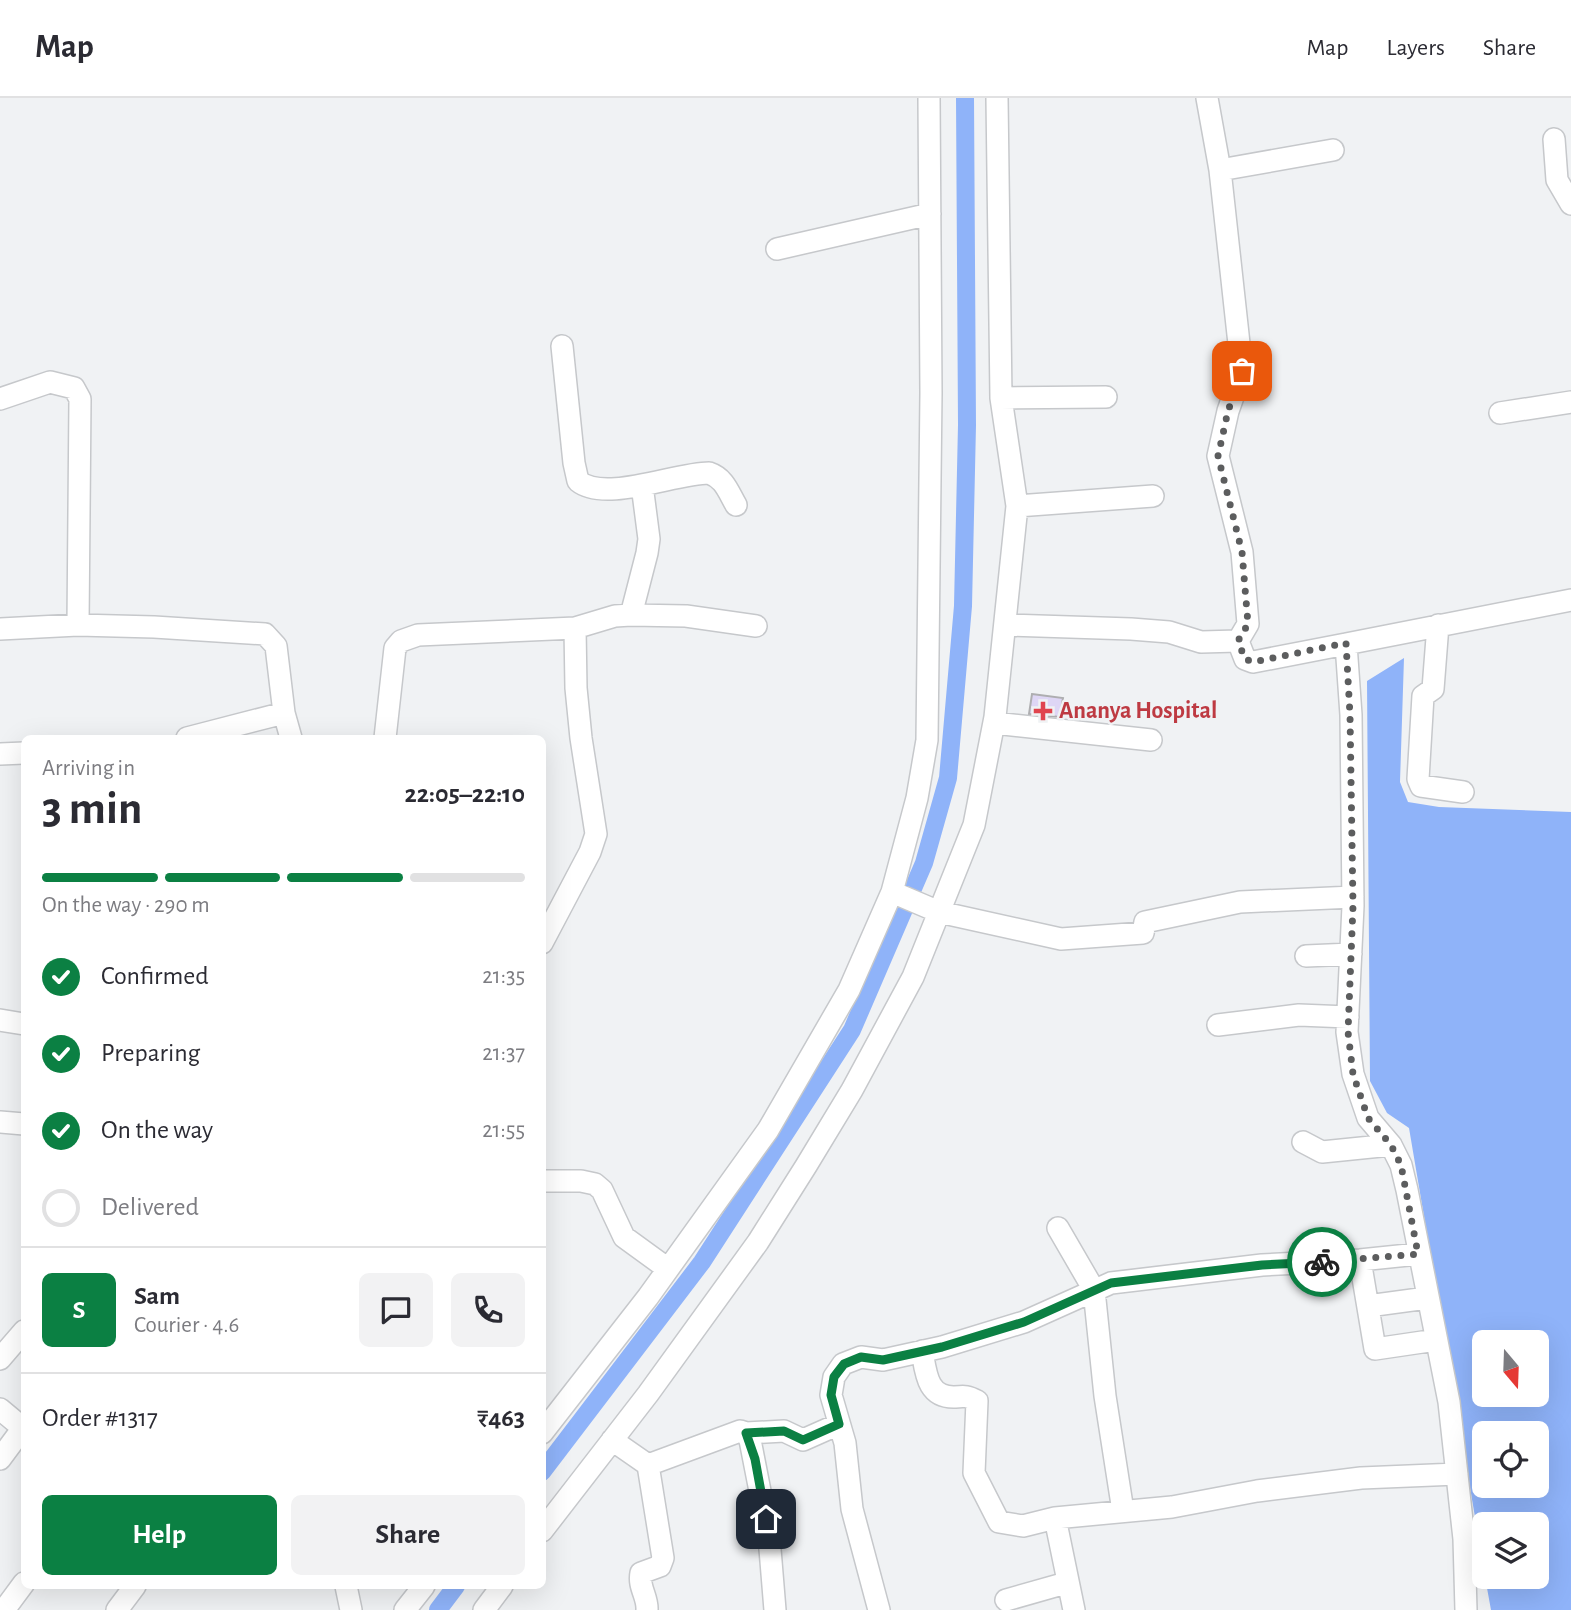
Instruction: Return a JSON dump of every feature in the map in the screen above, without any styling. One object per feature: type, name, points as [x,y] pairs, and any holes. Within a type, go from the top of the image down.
[{"type":"street","points":[[546,1428],[668,1269],[768,1130],[849,990],[896,893],[928,740],[931,393],[929,98]]},
{"type":"street","points":[[546,1526],[758,1242],[806,1166],[852,1090],[914,977],[933,909],[974,825],[994,723],[1017,506],[1001,398],[997,98]]},
{"type":"street","points":[[1207,98],[1220,170],[1242,371],[1228,411],[1218,456],[1242,552],[1248,624],[1238,641]]},
{"type":"street","points":[[1554,139],[1558,180],[1571,204]]},
{"type":"street","points":[[1220,170],[1333,150]]},
{"type":"street","points":[[777,249],[930,214]]},
{"type":"street","points":[[562,346],[578,481],[594,489],[642,485],[709,473],[718,476],[724,483],[736,505]]},
{"type":"street","points":[[0,399],[50,382],[74,388],[80,399],[78,625]]},
{"type":"street","points":[[1001,398],[1106,397]]},
{"type":"street","points":[[1500,413],[1571,402]]},
{"type":"street","points":[[631,615],[648,546],[642,485]]},
{"type":"street","points":[[1017,506],[1153,496]]},
{"type":"street","points":[[1238,641],[1245,659],[1253,662],[1571,600]]},
{"type":"street","points":[[385,735],[395,648],[401,642],[418,635],[575,628],[615,616],[631,615],[686,616],[756,626]]},
{"type":"street","points":[[0,629],[78,625],[265,634],[276,646],[284,713],[290,735]]},
{"type":"street","points":[[1005,625],[1131,629],[1169,632],[1201,642],[1238,641]]},
{"type":"street","points":[[1438,625],[1433,689],[1423,696],[1418,779],[1421,786],[1430,789],[1463,792]]},
{"type":"street","points":[[546,935],[590,852],[596,834],[581,738],[576,688],[575,628]]},
{"type":"street","points":[[1346,643],[1353,897],[1348,1017],[1353,1074],[1368,1118],[1391,1145],[1401,1165],[1449,1402],[1464,1539],[1466,1610]]},
{"type":"street","points":[[199,735],[284,713]]},
{"type":"street","points":[[994,723],[1151,740]]},
{"type":"street","points":[[0,754],[21,753]]},
{"type":"street","points":[[896,893],[933,909],[1061,939],[1143,933],[1145,922],[1240,902],[1353,897]]},
{"type":"street","points":[[1306,956],[1351,954]]},
{"type":"street","points":[[1219,1025],[1299,1015],[1348,1017]]},
{"type":"street","points":[[0,1020],[21,1024]]},
{"type":"street","points":[[0,1122],[21,1124]]},
{"type":"street","points":[[1303,1142],[1322,1152],[1391,1145]]},
{"type":"street","points":[[546,1181],[581,1181],[595,1184],[602,1191],[624,1237],[668,1269]]},
{"type":"street","points":[[1058,1228],[1094,1290],[1105,1396],[1123,1511]]},
{"type":"street","points":[[879,1610],[852,1509],[845,1443],[831,1395],[834,1377],[844,1364],[861,1357],[883,1360],[922,1351],[1024,1322],[1111,1283],[1262,1265],[1360,1261],[1418,1254]]},
{"type":"street","points":[[1360,1261],[1375,1349],[1436,1340]]},
{"type":"street","points":[[1368,1306],[1427,1298]]},
{"type":"street","points":[[0,1359],[21,1334]]},
{"type":"street","points":[[922,1351],[928,1380],[934,1392],[942,1397],[968,1396],[977,1401],[974,1473],[999,1522],[1023,1526],[1055,1518],[1172,1507],[1257,1491],[1361,1478],[1457,1474]]},
{"type":"street","points":[[0,1409],[21,1426]]},
{"type":"street","points":[[648,1465],[740,1431],[784,1431],[803,1440],[839,1424]]},
{"type":"street","points":[[0,1459],[21,1432]]},
{"type":"street","points":[[746,1433],[750,1440],[764,1502],[775,1610]]},
{"type":"street","points":[[612,1440],[648,1465],[663,1558],[660,1566],[641,1573],[639,1581],[648,1603],[647,1610]]},
{"type":"street","points":[[1055,1518],[1066,1583],[1074,1610]]},
{"type":"street","points":[[1006,1600],[1066,1583]]},
{"type":"street","points":[[4,1610],[21,1587]]},
{"type":"street","points":[[117,1610],[133,1589]]},
{"type":"street","points":[[347,1589],[351,1610]]},
{"type":"street","points":[[405,1610],[422,1589]]},
{"type":"street","points":[[484,1610],[500,1589]]},
{"type":"water","points":[[1404,658],[1400,782],[1408,802],[1439,807],[1571,812],[1571,1610],[1491,1610],[1487,1589],[1549,1589],[1549,1512],[1474,1512],[1409,1128],[1387,1113],[1370,1081],[1367,681]]},
{"type":"building","points":[[1032,694],[1063,698],[1060,717],[1029,714]]},
{"type":"waterway","points":[[546,1467],[702,1262],[852,1030],[924,863],[948,778],[963,606],[967,425],[965,98]]},
{"type":"waterway","points":[[438,1610],[454,1589]]},
{"type":"way so far","points":[[1242,371],[1228,411],[1218,456],[1242,552],[1248,624],[1238,641],[1245,659],[1253,662],[1346,643],[1353,906],[1348,1032],[1353,1074],[1368,1118],[1391,1145],[1401,1165],[1418,1254],[1360,1261],[1322,1262]]},
{"type":"place","name":"Ananya Hospital","points":[[1043,711]]},
{"type":"route","points":[[766,1519],[755,1459],[746,1433],[784,1431],[803,1440],[839,1424],[831,1395],[834,1377],[844,1364],[861,1357],[883,1360],[942,1347],[1024,1322],[1111,1283],[1262,1265],[1322,1262]]}]
